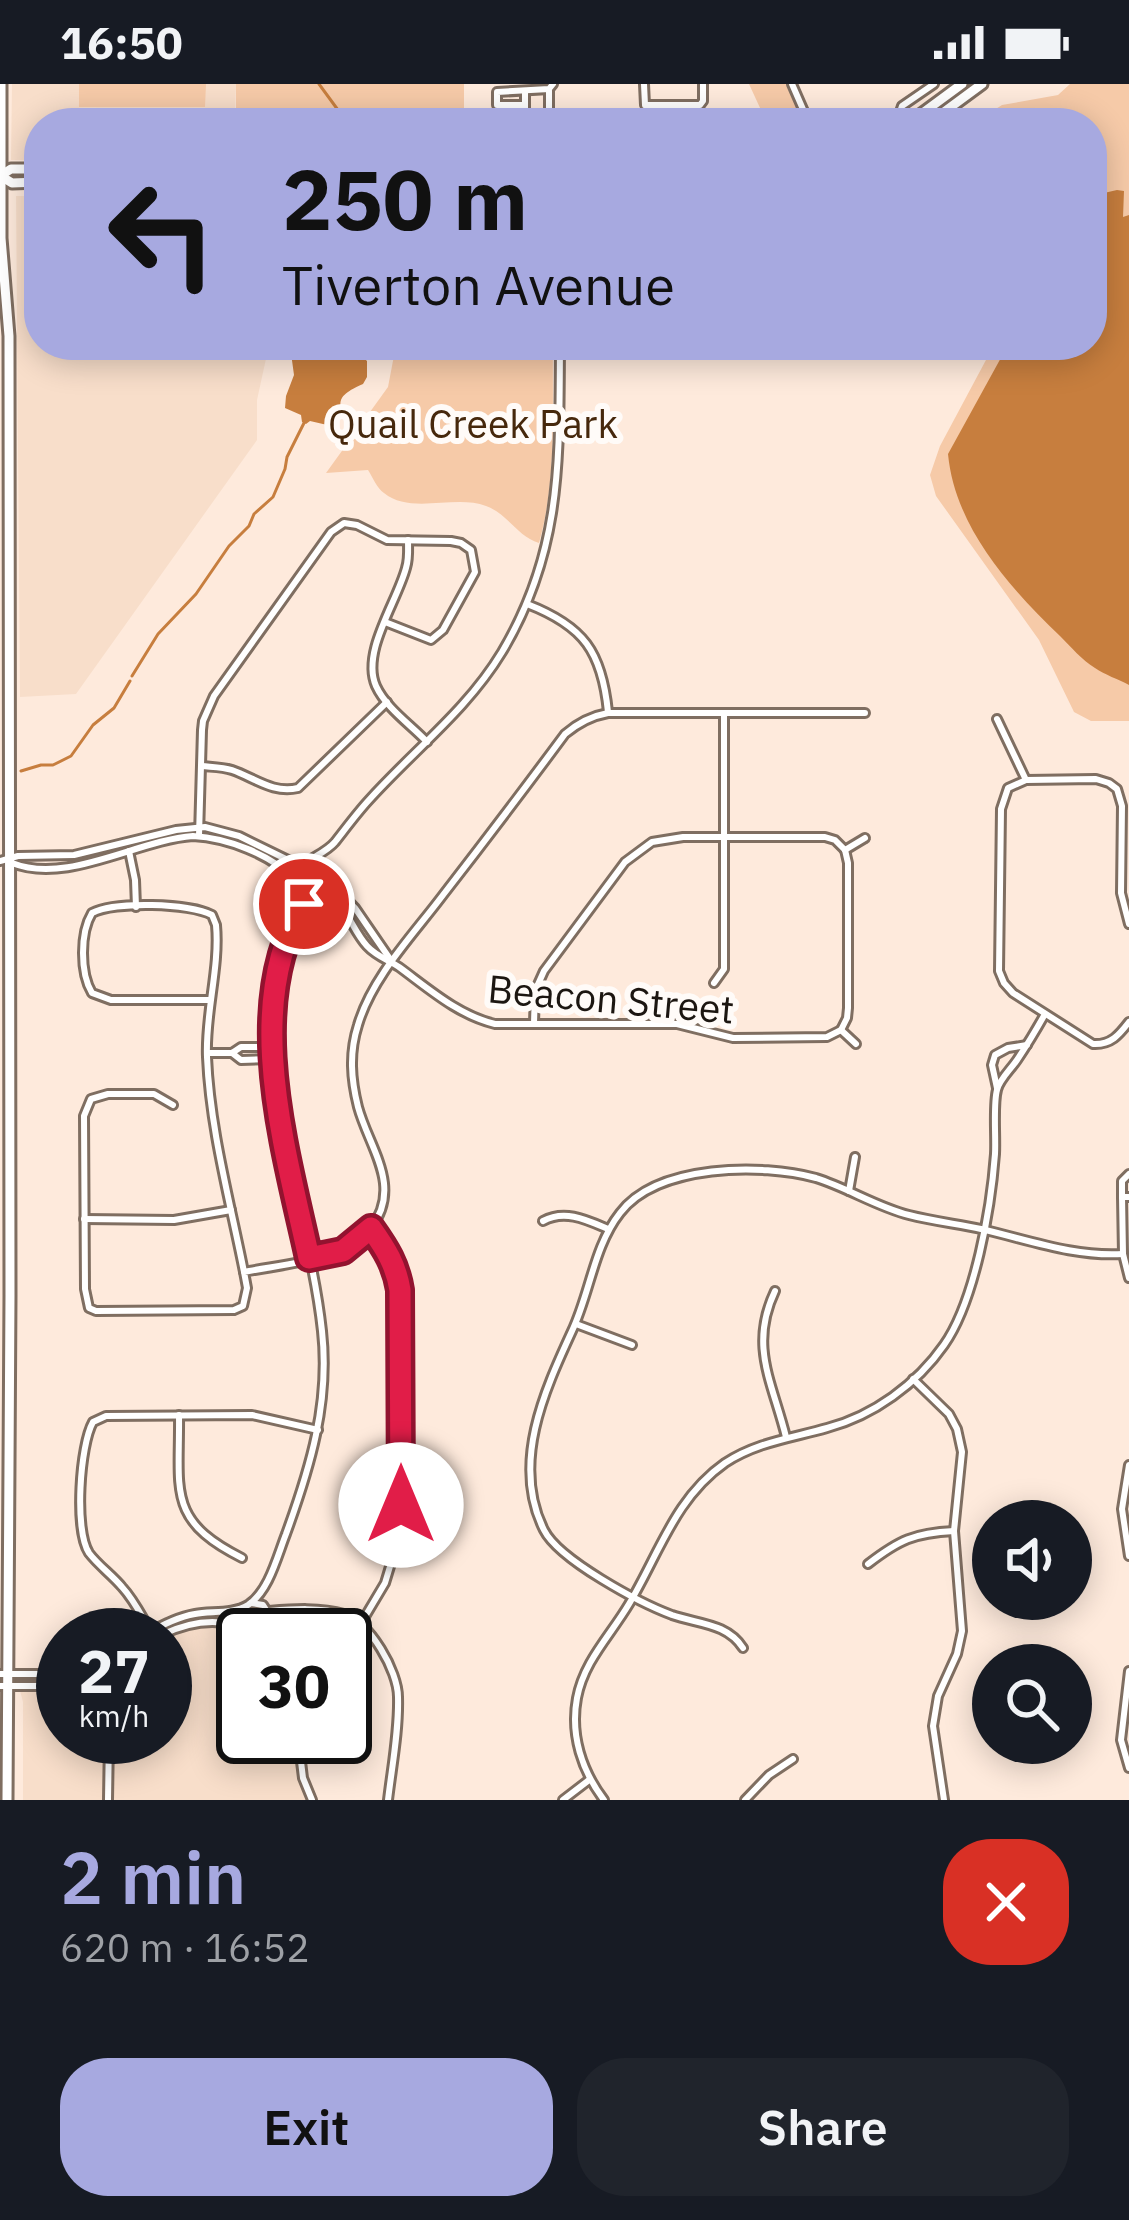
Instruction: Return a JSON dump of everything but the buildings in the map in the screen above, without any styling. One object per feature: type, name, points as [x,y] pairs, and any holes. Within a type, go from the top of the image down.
[{"type":"main road","points":[[1,84],[1,238],[8,308],[4,390],[7,1800]]},
{"type":"main road","points":[[928,108],[962,84]]},
{"type":"main road","points":[[949,108],[982,84]]},
{"type":"street","points":[[644,84],[645,104],[670,105],[703,101],[703,84]]},
{"type":"street","points":[[901,108],[934,84]]},
{"type":"street","points":[[526,92],[525,105],[496,105],[496,92],[551,87]]},
{"type":"street","points":[[246,1608],[268,1580],[307,1478],[323,1399],[322,1330],[272,1059],[279,970],[295,918],[298,870],[333,845],[369,799],[453,716],[511,636],[545,551],[556,501],[560,360]]},
{"type":"street","points":[[200,831],[203,721],[214,696],[331,532],[344,523],[379,538],[451,541],[471,550],[475,572],[443,630],[431,640],[386,622]]},
{"type":"street","points":[[408,540],[408,562],[372,666],[374,682],[387,702],[427,742]]},
{"type":"street","points":[[527,604],[560,619],[595,655],[602,668],[608,712]]},
{"type":"street","points":[[201,766],[227,768],[274,789],[298,788],[387,702]]},
{"type":"street","points":[[244,1272],[343,1251],[371,1228],[382,1205],[385,1175],[359,1111],[352,1075],[353,1046],[364,1007],[392,962],[565,734],[588,718],[608,712],[865,713]]},
{"type":"street","points":[[714,983],[724,969],[724,712]]},
{"type":"street","points":[[997,719],[1026,780]]},
{"type":"street","points":[[1129,924],[1120,893],[1122,806],[1117,789],[1096,779],[1026,780],[1008,788],[1001,803],[999,971],[1006,987],[1093,1044],[1114,1039],[1129,1022]]},
{"type":"street","points":[[4,861],[19,856],[74,855],[176,830],[200,831],[238,836],[290,861],[319,864],[327,877]]},
{"type":"street","points":[[4,861],[60,868],[200,831],[285,869],[305,892],[316,893]]},
{"type":"street","points":[[534,1023],[536,991],[544,971],[637,851],[665,838],[825,837],[845,850],[848,863],[848,1018],[841,1030],[856,1044]]},
{"type":"street","points":[[845,850],[866,838]]},
{"type":"street","points":[[295,918],[327,877],[333,845]]},
{"type":"street","points":[[129,851],[136,907]]},
{"type":"street","name":"Beacon Street","points":[[327,877],[356,908],[392,962]]},
{"type":"street","name":"Beacon Street","points":[[316,893],[330,897],[351,917],[364,944],[378,955],[478,1020],[495,1024],[677,1024],[733,1038],[827,1037],[841,1030]]},
{"type":"street","points":[[172,1105],[154,1094],[107,1094],[91,1099],[84,1116],[88,1308],[106,1312],[234,1310],[244,1306],[247,1288],[214,1122],[206,1053],[217,935],[212,915],[191,907],[99,908],[88,919],[85,980],[92,993],[111,1000],[209,1000]]},
{"type":"street","points":[[997,1088],[1045,1014]]},
{"type":"street","points":[[206,1053],[272,1046]]},
{"type":"street","points":[[604,1800],[590,1780],[576,1739],[577,1696],[589,1663],[634,1596],[671,1522],[700,1485],[740,1454],[869,1411],[913,1379],[940,1350],[953,1330],[975,1270],[983,1230],[994,1161],[994,1055],[1027,1046]]},
{"type":"street","points":[[232,1053],[241,1060],[272,1059]]},
{"type":"street","points":[[849,1192],[855,1157]]},
{"type":"street","points":[[743,1648],[724,1630],[675,1616],[562,1552],[547,1536],[536,1506],[535,1426],[544,1393],[576,1324],[609,1229],[625,1207],[664,1181],[688,1175],[790,1173],[824,1181],[907,1214],[1075,1253],[1123,1254]]},
{"type":"street","points":[[1129,1174],[1122,1181],[1126,1197],[1123,1254],[1129,1278]]},
{"type":"street","points":[[84,1220],[174,1220],[232,1210]]},
{"type":"street","points":[[543,1221],[562,1215],[609,1229]]},
{"type":"street","points":[[370,1608],[385,1583],[401,1530],[400,1290],[392,1257],[371,1228]]},
{"type":"street","points":[[775,1291],[766,1311],[762,1345],[786,1437]]},
{"type":"street","points":[[576,1324],[632,1346]]},
{"type":"street","points":[[913,1379],[949,1414],[961,1440],[954,1532],[962,1631],[938,1696],[933,1726],[944,1800]]},
{"type":"street","points":[[179,1415],[184,1510],[210,1540],[242,1558]]},
{"type":"street","points":[[137,1608],[85,1543],[82,1488],[85,1444],[93,1422],[106,1416],[252,1415],[318,1430]]},
{"type":"street","points":[[1129,1465],[1124,1487],[1129,1556]]},
{"type":"street","points":[[868,1564],[903,1539],[954,1532]]},
{"type":"street","points":[[268,1580],[269,1608]]},
{"type":"street","points":[[192,1615],[259,1603],[263,1608]]},
{"type":"street","points":[[372,1640],[390,1663],[398,1696],[388,1800]]},
{"type":"street","points":[[1129,1671],[1121,1740],[1129,1768]]},
{"type":"street","points":[[4,1680],[36,1677]]},
{"type":"street","points":[[4,1680],[36,1683]]},
{"type":"street","points":[[745,1800],[769,1775],[794,1759]]},
{"type":"street","points":[[108,1800],[109,1764]]},
{"type":"street","points":[[301,1764],[312,1800]]},
{"type":"street","points":[[563,1800],[590,1780]]},
{"type":"shaded area","points":[[12,84],[236,84],[235,108],[24,108],[24,160],[11,160]]},
{"type":"shaded area","points":[[1124,191],[1123,217],[1129,215],[1129,685],[1086,661],[1004,576],[961,506],[948,454],[1000,360],[1107,360],[1107,192]]},
{"type":"shaded area","points":[[16,196],[24,196],[24,360],[266,360],[257,400],[257,440],[76,694],[20,697]]},
{"type":"shaded area","points":[[292,360],[367,361],[363,384],[341,400],[336,427],[306,424],[301,415],[285,408],[294,375]]},
{"type":"shaded area","points":[[216,1624],[216,1764],[302,1764],[312,1800],[23,1800],[19,1687],[36,1687],[36,1764],[192,1764],[192,1626]]},
{"type":"green space","points":[[79,84],[206,84],[205,107],[79,107]]},
{"type":"green space","points":[[236,84],[464,84],[464,108],[236,108]]},
{"type":"green space","points":[[749,84],[786,84],[796,108],[760,108]]},
{"type":"green space","points":[[1070,84],[1129,84],[1129,721],[1091,721],[1074,712],[1039,640],[936,496],[930,475],[940,446],[986,360],[1107,360],[1107,108],[997,108],[1058,95]]},
{"type":"green space","name":"Quail Creek Park","points":[[393,360],[553,360],[551,470],[539,543],[486,506],[407,503],[384,493],[368,470],[326,473],[388,387]]},
{"type":"waterway","points":[[319,84],[337,108]]},
{"type":"waterway","points":[[132,676],[158,634],[196,594],[254,514],[273,497],[304,423]]},
{"type":"waterway","points":[[21,771],[71,756],[93,725],[114,708],[130,681]]},
{"type":"route","points":[[304,904],[286,944],[274,1000],[276,1099],[309,1258],[343,1251],[371,1228],[397,1272],[401,1505]]}]
